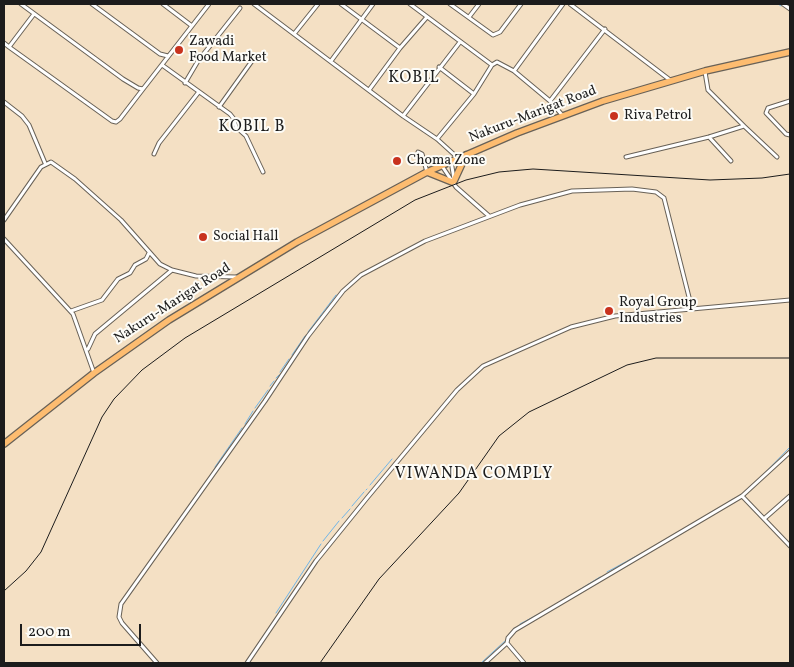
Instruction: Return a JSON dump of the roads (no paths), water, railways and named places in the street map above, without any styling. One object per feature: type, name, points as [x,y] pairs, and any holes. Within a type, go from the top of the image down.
[{"type":"main road","name":"Nakuru-Marigat Road","points":[[4,444],[94,373],[169,320],[345,214],[427,172],[564,116],[670,80],[705,70],[790,52]]},
{"type":"main road","points":[[427,172],[454,183],[466,155]]},
{"type":"street","points":[[21,4],[123,79],[138,88],[144,89]]},
{"type":"street","points":[[92,4],[160,54],[168,56]]},
{"type":"street","points":[[163,4],[192,26]]},
{"type":"street","points":[[4,43],[116,122],[144,89],[209,4]]},
{"type":"street","points":[[254,4],[403,116],[438,139],[458,158]]},
{"type":"street","points":[[294,34],[318,4]]},
{"type":"street","points":[[342,4],[400,48]]},
{"type":"street","points":[[331,61],[373,4]]},
{"type":"street","points":[[410,4],[492,65]]},
{"type":"street","points":[[450,4],[493,35],[498,34],[521,4]]},
{"type":"street","points":[[469,17],[479,4]]},
{"type":"street","points":[[514,71],[564,4]]},
{"type":"street","points":[[570,4],[670,80]]},
{"type":"street","points":[[783,4],[790,8]]},
{"type":"street","points":[[185,83],[198,61],[240,8]]},
{"type":"street","points":[[9,47],[34,14]]},
{"type":"street","points":[[369,90],[400,48],[427,17]]},
{"type":"street","points":[[550,101],[605,29]]},
{"type":"street","points":[[403,116],[460,42]]},
{"type":"street","points":[[220,107],[252,61]]},
{"type":"street","points":[[438,139],[474,94],[492,65],[497,62],[514,71],[550,101],[564,116]]},
{"type":"street","points":[[162,65],[234,118],[234,125],[246,136],[263,172]]},
{"type":"street","points":[[439,68],[474,94]]},
{"type":"street","points":[[705,70],[710,93],[777,157]]},
{"type":"street","points":[[154,154],[159,144],[198,93]]},
{"type":"street","points":[[4,102],[15,110],[29,125],[45,163]]},
{"type":"street","points":[[790,102],[768,108],[766,113],[786,134],[790,135]]},
{"type":"street","points":[[626,157],[709,137],[744,126]]},
{"type":"street","points":[[709,137],[731,161]]},
{"type":"street","points":[[418,152],[422,154],[427,172]]},
{"type":"street","points":[[451,161],[454,183]]},
{"type":"street","points":[[4,220],[45,163]]},
{"type":"street","points":[[45,163],[54,164],[96,198],[121,220],[160,264],[172,270],[196,276],[238,277]]},
{"type":"street","points":[[442,166],[454,183],[490,216]]},
{"type":"street","points":[[156,663],[118,617],[120,604],[265,401],[308,336],[343,291],[361,275],[418,244],[490,216],[572,191],[632,190],[658,193],[664,198],[692,309]]},
{"type":"street","points":[[4,239],[71,311],[79,327],[94,373]]},
{"type":"street","points":[[71,311],[102,300],[118,279],[130,273],[135,265],[146,259],[149,252]]},
{"type":"street","points":[[87,352],[95,334],[172,270]]},
{"type":"street","points":[[247,663],[316,561],[372,492],[475,372],[491,362],[571,327],[615,316],[790,300]]},
{"type":"street","points":[[485,663],[507,643],[508,638],[515,630],[742,496],[790,452]]},
{"type":"street","points":[[742,496],[790,546]]},
{"type":"street","points":[[765,518],[790,496]]},
{"type":"street","points":[[507,643],[524,663]]},
{"type":"waterway","points":[[308,332],[336,295]]},
{"type":"waterway","points":[[292,355],[305,336]]},
{"type":"waterway","points":[[280,372],[289,359]]},
{"type":"waterway","points":[[276,378],[279,375]]},
{"type":"waterway","points":[[270,386],[274,381]]},
{"type":"waterway","points":[[255,408],[268,390]]},
{"type":"waterway","points":[[245,424],[253,411]]},
{"type":"waterway","points":[[215,467],[242,428]]},
{"type":"waterway","points":[[761,477],[790,447]]},
{"type":"waterway","points":[[370,485],[392,459]]},
{"type":"waterway","points":[[352,506],[364,492]]},
{"type":"waterway","points":[[727,503],[733,499]]},
{"type":"waterway","points":[[342,518],[350,509]]},
{"type":"waterway","points":[[323,541],[339,521]]},
{"type":"waterway","points":[[276,613],[321,544]]},
{"type":"waterway","points":[[607,572],[642,553]]},
{"type":"waterway","points":[[568,597],[600,577]]},
{"type":"waterway","points":[[520,624],[537,615]]},
{"type":"waterway","points":[[481,663],[506,640],[514,628]]},
{"type":"railway","points":[[4,591],[26,571],[41,552],[102,417],[114,399],[142,370],[185,338],[415,200],[466,180],[499,172],[533,169],[710,180],[762,178],[790,174]]},
{"type":"railway","points":[[320,663],[379,579],[459,493],[499,436],[529,412],[627,365],[656,358],[790,358]]},
{"type":"place","name":"Zawadi Food Market","points":[[179,50]]},
{"type":"place","name":"Riva Petrol","points":[[614,116]]},
{"type":"place","name":"Choma Zone","points":[[397,161]]},
{"type":"place","name":"Social Hall","points":[[203,237]]},
{"type":"place","name":"Royal Group Industries","points":[[609,311]]},
{"type":"district","name":"KOBIL","points":[[414,79]]},
{"type":"district","name":"KOBIL B","points":[[252,128]]},
{"type":"district","name":"VIWANDA COMPLY","points":[[474,475]]}]
